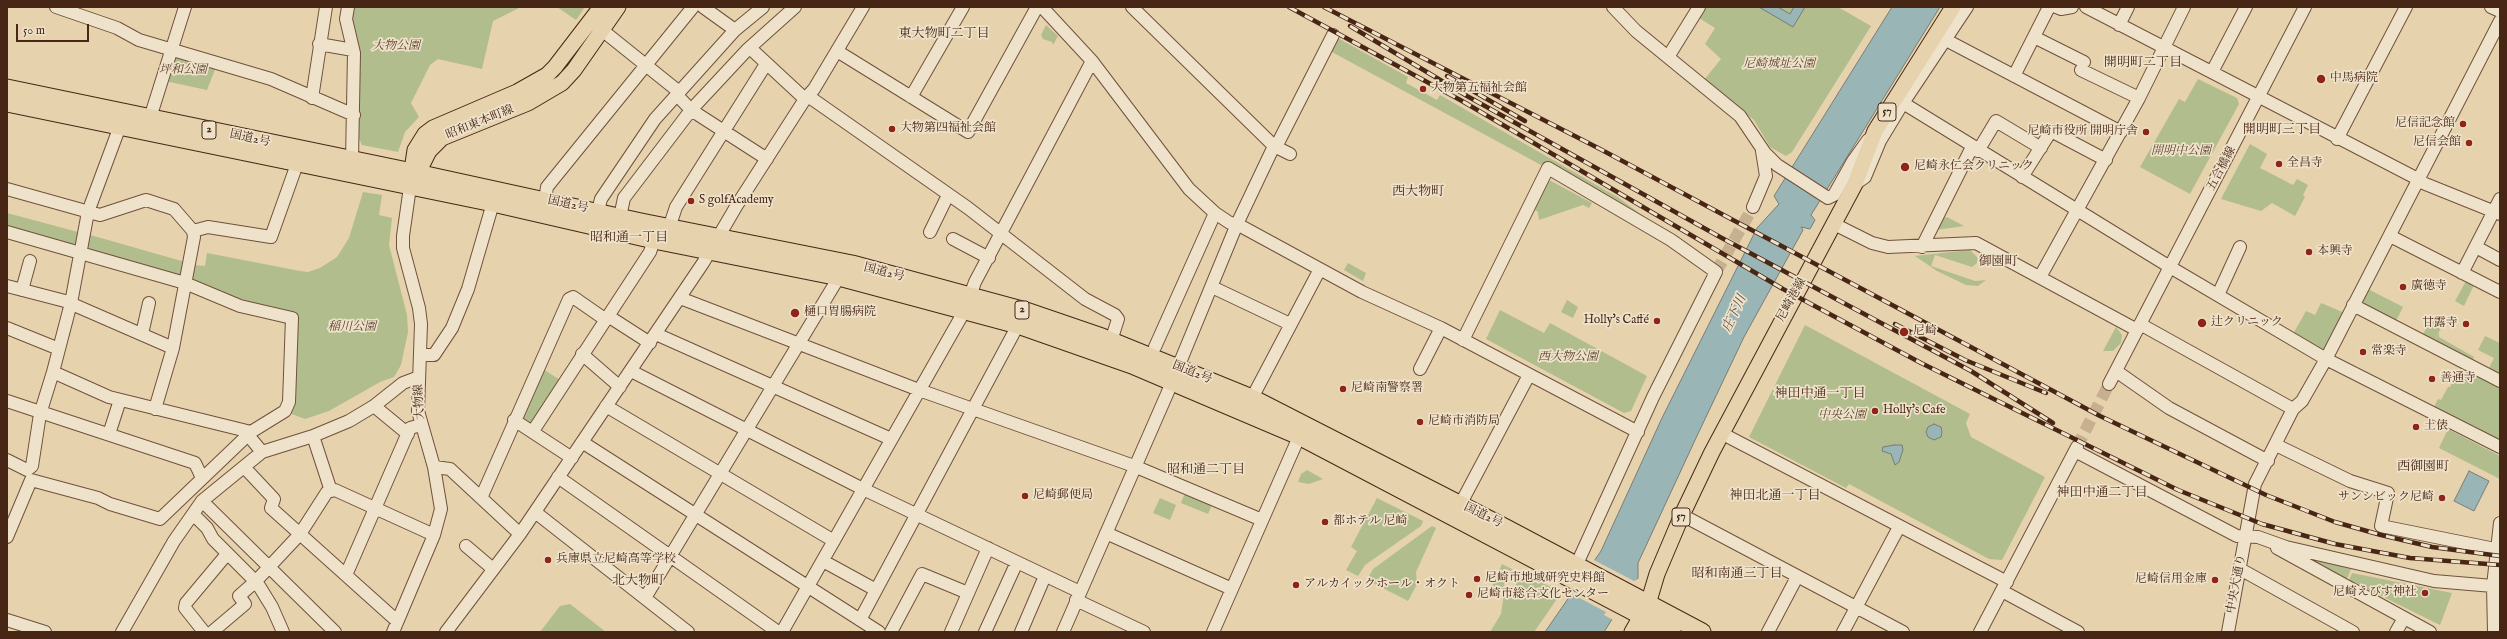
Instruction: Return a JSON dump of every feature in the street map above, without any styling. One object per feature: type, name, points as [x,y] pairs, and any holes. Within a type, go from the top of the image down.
[{"type":"highway","name":"国道2号","points":[[7,88],[352,160],[413,177],[493,204],[654,240],[716,243],[852,264],[1028,312],[1111,341],[1174,374],[1302,430],[1460,505],[1579,573],[1672,632]]},
{"type":"highway","name":"国道2号","points":[[7,103],[297,164],[413,177],[545,200],[669,228],[716,243],[839,277],[970,296],[1018,326],[1132,365],[1174,374],[1252,398],[1302,430],[1579,573]]},
{"type":"highway","name":"国道2号","points":[[1642,613],[1702,632]]},
{"type":"main road","name":"昭和東本町線","points":[[413,177],[415,150],[425,134],[433,128],[517,92],[547,75],[556,67],[601,7]]},
{"type":"main road","name":"昭和東本町線","points":[[413,177],[431,148],[442,138],[528,103],[562,83],[574,70],[618,7]]},
{"type":"main road","name":"尼崎港線","points":[[1632,632],[1642,613],[1682,515],[1721,433],[1855,184],[1875,131],[1953,7]]},
{"type":"street","points":[[56,7],[117,28],[139,40],[271,79],[354,116]]},
{"type":"street","points":[[150,118],[186,7]]},
{"type":"street","points":[[312,98],[319,44],[326,7]]},
{"type":"street","points":[[348,7],[346,19],[353,50],[354,116],[352,160]]},
{"type":"street","points":[[545,200],[547,187],[693,7]]},
{"type":"street","points":[[703,7],[735,30]]},
{"type":"street","points":[[598,211],[601,198],[627,158],[677,93],[735,30],[763,7]]},
{"type":"street","points":[[620,216],[624,198],[692,110],[750,48],[795,7]]},
{"type":"street","points":[[446,632],[520,534],[653,339],[716,243],[737,205],[837,51],[863,7]]},
{"type":"street","points":[[911,97],[963,7]]},
{"type":"street","points":[[837,51],[968,132],[1037,7]]},
{"type":"street","points":[[1042,7],[1092,61],[1177,174],[1215,213],[1230,223],[1237,224],[1362,292],[1441,328],[1638,432]]},
{"type":"street","points":[[1132,7],[1274,146],[1290,154]]},
{"type":"street","points":[[1613,7],[1636,31],[1740,116],[1765,153],[1777,165],[1829,198],[1832,197],[1853,161],[1875,131]]},
{"type":"street","points":[[1668,57],[1699,7]]},
{"type":"street","points":[[1855,184],[1865,177],[1880,141],[1902,103],[1967,7]]},
{"type":"street","points":[[2014,76],[2049,7]]},
{"type":"street","points":[[2056,7],[2061,10],[2072,7]]},
{"type":"street","points":[[2086,7],[2260,97],[2337,139],[2414,177],[2418,181],[2497,213]]},
{"type":"street","points":[[2119,24],[2128,7]]},
{"type":"street","points":[[2040,277],[2121,132],[2184,7]]},
{"type":"street","points":[[2212,72],[2246,7]]},
{"type":"street","name":"五合橋線","points":[[2109,384],[2260,97],[2305,7]]},
{"type":"street","points":[[2337,139],[2406,7]]},
{"type":"street","points":[[2491,7],[2500,11]]},
{"type":"street","name":"中央大通り","points":[[2228,632],[2247,536],[2253,491],[2293,409],[2302,401],[2326,359],[2500,21]]},
{"type":"street","points":[[602,30],[646,65],[677,93],[692,110],[767,159]]},
{"type":"street","points":[[1063,632],[1212,287],[1237,224],[1274,146],[1283,134],[1333,35]]},
{"type":"street","points":[[2034,37],[2139,98]]},
{"type":"street","points":[[1946,40],[2121,132]]},
{"type":"street","points":[[319,44],[353,50]]},
{"type":"street","points":[[750,48],[766,64],[806,97],[1001,232],[1085,299],[1115,315],[1118,319],[1111,341]]},
{"type":"street","points":[[782,632],[919,390],[970,296],[1001,232],[1092,61]]},
{"type":"street","points":[[669,228],[676,207],[766,64]]},
{"type":"street","points":[[1902,103],[2170,267],[2326,359],[2500,447]]},
{"type":"street","points":[[1922,246],[1975,149],[1996,121],[2041,148]]},
{"type":"street","points":[[8,530],[33,464],[41,412],[71,303],[88,212],[120,126]]},
{"type":"street","points":[[2022,177],[2051,131],[2106,160]]},
{"type":"street","points":[[1753,206],[1766,176],[1766,165],[1756,139]]},
{"type":"street","points":[[194,231],[208,228],[271,237],[297,164]]},
{"type":"street","points":[[1463,340],[1548,168],[1671,240],[1716,272],[1672,356],[1638,432],[1579,573]]},
{"type":"street","name":"大物線","points":[[393,632],[434,535],[441,509],[434,468],[418,411],[418,376],[420,355],[419,308],[403,248],[404,218],[413,177]]},
{"type":"street","points":[[7,189],[100,215],[113,213],[146,200],[174,209],[194,231]]},
{"type":"street","points":[[930,232],[948,195]]},
{"type":"street","points":[[2462,273],[2497,213],[2500,199]]},
{"type":"street","points":[[420,355],[434,355],[452,328],[468,289],[493,204]]},
{"type":"street","points":[[1155,347],[1215,213]]},
{"type":"street","points":[[1834,224],[1881,246],[1922,246],[1976,243],[2293,409]]},
{"type":"street","points":[[155,409],[173,348],[194,231]]},
{"type":"street","points":[[7,232],[185,283],[240,306],[292,318],[289,402],[285,411],[250,434],[160,519],[110,504],[98,498],[30,475],[23,468],[7,460]]},
{"type":"street","points":[[2390,236],[2500,292]]},
{"type":"street","points":[[952,239],[988,258]]},
{"type":"street","points":[[533,431],[650,252],[654,240]]},
{"type":"street","points":[[2218,295],[2240,247]]},
{"type":"street","points":[[2476,247],[2500,260]]},
{"type":"street","points":[[22,290],[30,261]]},
{"type":"street","points":[[1252,398],[1320,269]]},
{"type":"street","points":[[644,598],[839,277]]},
{"type":"street","points":[[7,286],[71,303],[173,348]]},
{"type":"street","points":[[1212,287],[1290,324]]},
{"type":"street","points":[[482,498],[514,420],[569,299],[573,297],[607,318],[653,339],[773,386],[891,439]]},
{"type":"street","points":[[680,298],[919,390],[1134,466],[1262,520]]},
{"type":"street","points":[[142,334],[149,303]]},
{"type":"street","points":[[2353,306],[2500,381]]},
{"type":"street","points":[[860,620],[1018,326]]},
{"type":"street","points":[[7,328],[59,349]]},
{"type":"street","points":[[1420,369],[1441,328]]},
{"type":"street","points":[[582,354],[620,387]]},
{"type":"street","points":[[631,371],[863,488],[1046,576],[1078,596],[1143,632]]},
{"type":"street","points":[[2116,371],[2169,408],[2268,461]]},
{"type":"street","points":[[53,372],[120,400],[250,434],[262,452]]},
{"type":"street","points":[[1460,505],[1529,375]]},
{"type":"street","points":[[122,632],[174,541],[202,501],[262,452],[313,436],[349,421],[374,406],[403,383],[418,376]]},
{"type":"street","points":[[109,434],[120,400]]},
{"type":"street","points":[[7,401],[195,463],[202,478]]},
{"type":"street","points":[[374,406],[408,434]]},
{"type":"street","points":[[606,406],[834,541]]},
{"type":"street","points":[[514,420],[533,431],[572,458]]},
{"type":"street","points":[[346,575],[410,428],[421,425]]},
{"type":"street","points":[[1213,632],[1302,430]]},
{"type":"street","points":[[1721,433],[1899,526],[2005,586],[2078,632]]},
{"type":"street","points":[[313,436],[331,491]]},
{"type":"street","points":[[582,442],[879,632]]},
{"type":"street","points":[[2276,445],[2350,481],[2388,493],[2381,526],[2498,550]]},
{"type":"street","points":[[1980,632],[2076,449],[2237,536],[2258,537],[2269,542],[2358,565],[2434,581],[2498,587]]},
{"type":"street","points":[[244,467],[274,499],[270,508],[397,621]]},
{"type":"street","points":[[434,468],[450,469],[520,534]]},
{"type":"street","points":[[558,477],[778,632]]},
{"type":"street","points":[[212,632],[245,604],[239,596],[269,568],[300,534],[327,492],[335,490],[434,535]]},
{"type":"street","points":[[202,501],[335,632]]},
{"type":"street","points":[[535,512],[688,632]]},
{"type":"street","points":[[193,514],[226,553],[255,581],[272,607],[283,632]]},
{"type":"street","points":[[1682,515],[1903,632]]},
{"type":"street","points":[[2494,632],[2498,587],[2500,523]]},
{"type":"street","points":[[1843,632],[1899,526]]},
{"type":"street","points":[[1106,533],[1232,588]]},
{"type":"street","points":[[204,632],[186,608],[186,603],[238,537]]},
{"type":"street","points":[[2269,542],[2284,553],[2430,632]]},
{"type":"street","points":[[466,546],[493,569]]},
{"type":"street","points":[[951,632],[988,548]]},
{"type":"street","points":[[823,561],[876,590]]},
{"type":"street","points":[[986,632],[1017,562]]},
{"type":"street","points":[[2240,569],[2353,632]]},
{"type":"street","points":[[891,632],[922,574],[968,593]]},
{"type":"street","points":[[1021,632],[1046,576]]},
{"type":"street","points":[[1768,632],[1797,577]]},
{"type":"street","points":[[2396,632],[2404,618]]},
{"type":"street","points":[[7,620],[45,632]]},
{"type":"green space","name":"大物公園","points":[[352,7],[521,7],[493,21],[482,69],[438,59],[430,65],[411,103],[419,117],[405,132],[398,152],[362,145],[359,138],[359,59],[350,18]]},
{"type":"green space","points":[[557,7],[585,7],[576,20]]},
{"type":"green space","name":"尼崎城址公園","points":[[1706,7],[1838,7],[1871,26],[1792,152],[1786,156],[1770,147],[1754,120],[1704,80],[1721,59],[1705,44],[1715,28],[1699,18]]},
{"type":"green space","points":[[1046,25],[1058,36],[1053,45],[1052,42],[1043,39],[1041,35]]},
{"type":"green space","points":[[1336,37],[1408,77],[1406,83],[1437,100],[1440,95],[1619,198],[1643,216],[1641,219],[1330,51]]},
{"type":"green space","name":"坪和公園","points":[[174,55],[216,67],[207,90],[165,81]]},
{"type":"green space","name":"開明中公園","points":[[2198,79],[2237,98],[2239,104],[2190,194],[2140,167],[2179,99],[2185,102]]},
{"type":"green space","points":[[2250,144],[2267,154],[2260,168],[2293,185],[2297,179],[2308,185],[2303,195],[2305,197],[2295,216],[2272,203],[2261,211],[2221,199]]},
{"type":"green space","points":[[1551,181],[1592,203],[1589,208],[1583,205],[1539,220],[1538,212],[1532,208],[1544,182]]},
{"type":"green space","name":"稲川公園","points":[[363,192],[382,195],[379,215],[392,218],[389,245],[407,315],[408,332],[401,365],[394,377],[380,382],[329,411],[305,419],[289,413],[297,318],[251,305],[191,281],[194,265],[205,266],[207,253],[300,271],[308,272],[320,268],[337,257],[349,238]]},
{"type":"green space","points":[[7,213],[78,232],[76,243],[71,246],[7,227]]},
{"type":"green space","points":[[1945,217],[1949,218],[1964,226],[1936,230]]},
{"type":"green space","points":[[87,234],[185,262],[181,277],[88,251],[85,245]]},
{"type":"green space","points":[[1970,250],[1978,258],[1977,263],[1972,267],[1935,255],[1931,266],[1975,281],[1986,280],[1978,286],[1966,285],[1937,271],[1915,256]]},
{"type":"green space","points":[[1348,263],[1366,273],[1363,281],[1344,270]]},
{"type":"green space","points":[[2466,281],[2474,285],[2464,306],[2455,301]]},
{"type":"green space","points":[[2368,289],[2403,307],[2395,323],[2361,303]]},
{"type":"green space","points":[[1567,300],[1578,307],[1573,318],[1561,312]]},
{"type":"green space","points":[[2321,303],[2345,313],[2324,352],[2293,334],[2306,311],[2315,315]]},
{"type":"green space","name":"西大物公園","points":[[1500,310],[1544,333],[1550,323],[1647,376],[1631,411],[1624,413],[1486,339]]},
{"type":"green space","points":[[2443,316],[2446,318],[2433,344],[2421,338],[2432,318],[2439,322]]},
{"type":"green space","name":"中央公園","points":[[1805,325],[1970,414],[1966,423],[1971,437],[2045,477],[2002,560],[1989,559],[1849,484],[1846,488],[1749,437]]},
{"type":"green space","points":[[2116,327],[2122,335],[2121,343],[2113,351],[2103,351]]},
{"type":"green space","points":[[2439,333],[2439,337],[2474,357],[2471,363],[2433,344]]},
{"type":"green space","points":[[2485,336],[2500,343],[2500,378],[2487,372],[2494,358],[2478,350]]},
{"type":"green space","points":[[541,368],[562,381],[533,428],[518,419]]},
{"type":"green space","points":[[2467,369],[2500,385],[2500,441],[2434,407],[2438,399],[2441,400],[2448,387],[2450,387],[2457,373],[2463,376]]},
{"type":"green space","points":[[2448,429],[2500,456],[2500,479],[2439,448]]},
{"type":"green space","points":[[1307,470],[1323,479],[1309,484],[1298,482],[1301,474]]},
{"type":"green space","points":[[1185,493],[1212,505],[1208,514],[1181,503]]},
{"type":"green space","points":[[1160,498],[1176,505],[1170,520],[1153,513]]},
{"type":"green space","points":[[1377,498],[1423,521],[1421,526],[1365,565],[1358,576],[1346,570],[1357,551],[1351,547]]},
{"type":"green space","points":[[1432,526],[1436,528],[1416,572],[1417,584],[1408,601],[1367,580],[1373,569]]},
{"type":"green space","points":[[2301,554],[2351,569],[2346,581]]},
{"type":"green space","points":[[1502,564],[1512,569],[1503,587],[1490,590]]},
{"type":"green space","points":[[1522,573],[1557,590],[1559,596],[1534,632],[1490,632],[1501,614],[1504,594],[1512,592]]},
{"type":"green space","points":[[2352,573],[2452,593],[2440,625],[2349,580]]},
{"type":"green space","points":[[570,604],[606,632],[540,632],[560,606]]},
{"type":"water","points":[[1759,7],[1778,7],[1790,14],[1794,7],[1805,7],[1793,27]]},
{"type":"water","name":"庄下川","points":[[1892,7],[1940,7],[1811,215],[1815,220],[1810,229],[1801,227],[1803,230],[1744,337],[1696,438],[1638,563],[1638,578],[1604,632],[1545,632],[1601,551],[1662,418],[1757,228],[1779,204],[1774,196]]},
{"type":"water","points":[[1934,424],[1941,427],[1942,432],[1941,437],[1934,440],[1928,437],[1926,432],[1928,427]]},
{"type":"water","points":[[1902,445],[1903,450],[1899,462],[1895,465],[1891,454],[1882,451],[1883,447]]},
{"type":"water","points":[[2469,471],[2489,481],[2474,511],[2454,501]]},
{"type":"pier","points":[[1592,559],[1634,581],[1640,578],[1613,620],[1604,615],[1606,612],[1570,593]]},
{"type":"tunnel","points":[[1716,272],[1753,207]]},
{"type":"tunnel","points":[[2077,447],[2109,384]]},
{"type":"railway","points":[[1289,7],[1462,101],[1783,289],[1921,363],[2178,490],[2262,524],[2335,544],[2410,558],[2500,565]]},
{"type":"railway","points":[[1324,7],[1600,149],[2100,416],[2266,495],[2335,522],[2381,535],[2432,547],[2500,556]]},
{"type":"railway","points":[[1350,26],[1467,96],[1720,237],[1971,371],[2053,423]]},
{"type":"railway","points":[[1447,76],[1525,121]]},
{"type":"railway","points":[[1895,324],[1965,360],[2046,393]]},
{"type":"place","name":"中馬病院","points":[[2321,79]]},
{"type":"place","name":"大物第五福祉会館","points":[[1423,89]]},
{"type":"place","name":"尼信記念館","points":[[2463,124]]},
{"type":"place","name":"大物第四福祉会館","points":[[892,129]]},
{"type":"place","name":"尼崎市役所 開明庁舎","points":[[2146,132]]},
{"type":"place","name":"尼信会館","points":[[2469,143]]},
{"type":"place","name":"全昌寺","points":[[2279,164]]},
{"type":"place","name":"尼崎永仁会クリニック","points":[[1905,167]]},
{"type":"place","name":"S golfAcademy","points":[[691,201]]},
{"type":"place","name":"本興寺","points":[[2309,252]]},
{"type":"place","name":"廣徳寺","points":[[2403,287]]},
{"type":"place","name":"樋口胃腸病院","points":[[795,313]]},
{"type":"place","name":"Holly's Caffé","points":[[1657,321]]},
{"type":"place","name":"辻クリニック","points":[[2202,323]]},
{"type":"place","name":"甘露寺","points":[[2466,324]]},
{"type":"place","name":"尼崎","points":[[1904,332]]},
{"type":"place","name":"常楽寺","points":[[2363,352]]},
{"type":"place","name":"善通寺","points":[[2432,379]]},
{"type":"place","name":"尼崎南警察署","points":[[1343,389]]},
{"type":"place","name":"Holly's Cafe","points":[[1875,411]]},
{"type":"place","name":"尼崎市消防局","points":[[1420,422]]},
{"type":"place","name":"土俵","points":[[2416,427]]},
{"type":"place","name":"尼崎郵便局","points":[[1025,496]]},
{"type":"place","name":"サンシビック尼崎","points":[[2442,498]]},
{"type":"place","name":"都ホテル 尼崎","points":[[1325,522]]},
{"type":"place","name":"兵庫県立尼崎高等学校","points":[[548,560]]},
{"type":"place","name":"尼崎市地域研究史料館","points":[[1477,579]]},
{"type":"place","name":"尼崎信用金庫","points":[[2215,580]]},
{"type":"place","name":"アルカイックホール・オクト","points":[[1296,585]]},
{"type":"place","name":"尼崎えびす神社","points":[[2425,593]]},
{"type":"place","name":"尼崎市総合文化センター","points":[[1469,595]]},
{"type":"district","name":"東大物町二丁目","points":[[944,34]]},
{"type":"district","name":"開明町二丁目","points":[[2143,63]]},
{"type":"district","name":"開明町三丁目","points":[[2282,130]]},
{"type":"district","name":"西大物町","points":[[1418,192]]},
{"type":"district","name":"昭和通一丁目","points":[[629,238]]},
{"type":"district","name":"御園町","points":[[1998,262]]},
{"type":"district","name":"神田中通一丁目","points":[[1820,394]]},
{"type":"district","name":"西御園町","points":[[2423,467]]},
{"type":"district","name":"昭和通二丁目","points":[[1206,470]]},
{"type":"district","name":"神田中通二丁目","points":[[2102,493]]},
{"type":"district","name":"神田北通一丁目","points":[[1775,496]]},
{"type":"district","name":"昭和南通三丁目","points":[[1737,574]]},
{"type":"district","name":"北大物町","points":[[638,581]]}]
